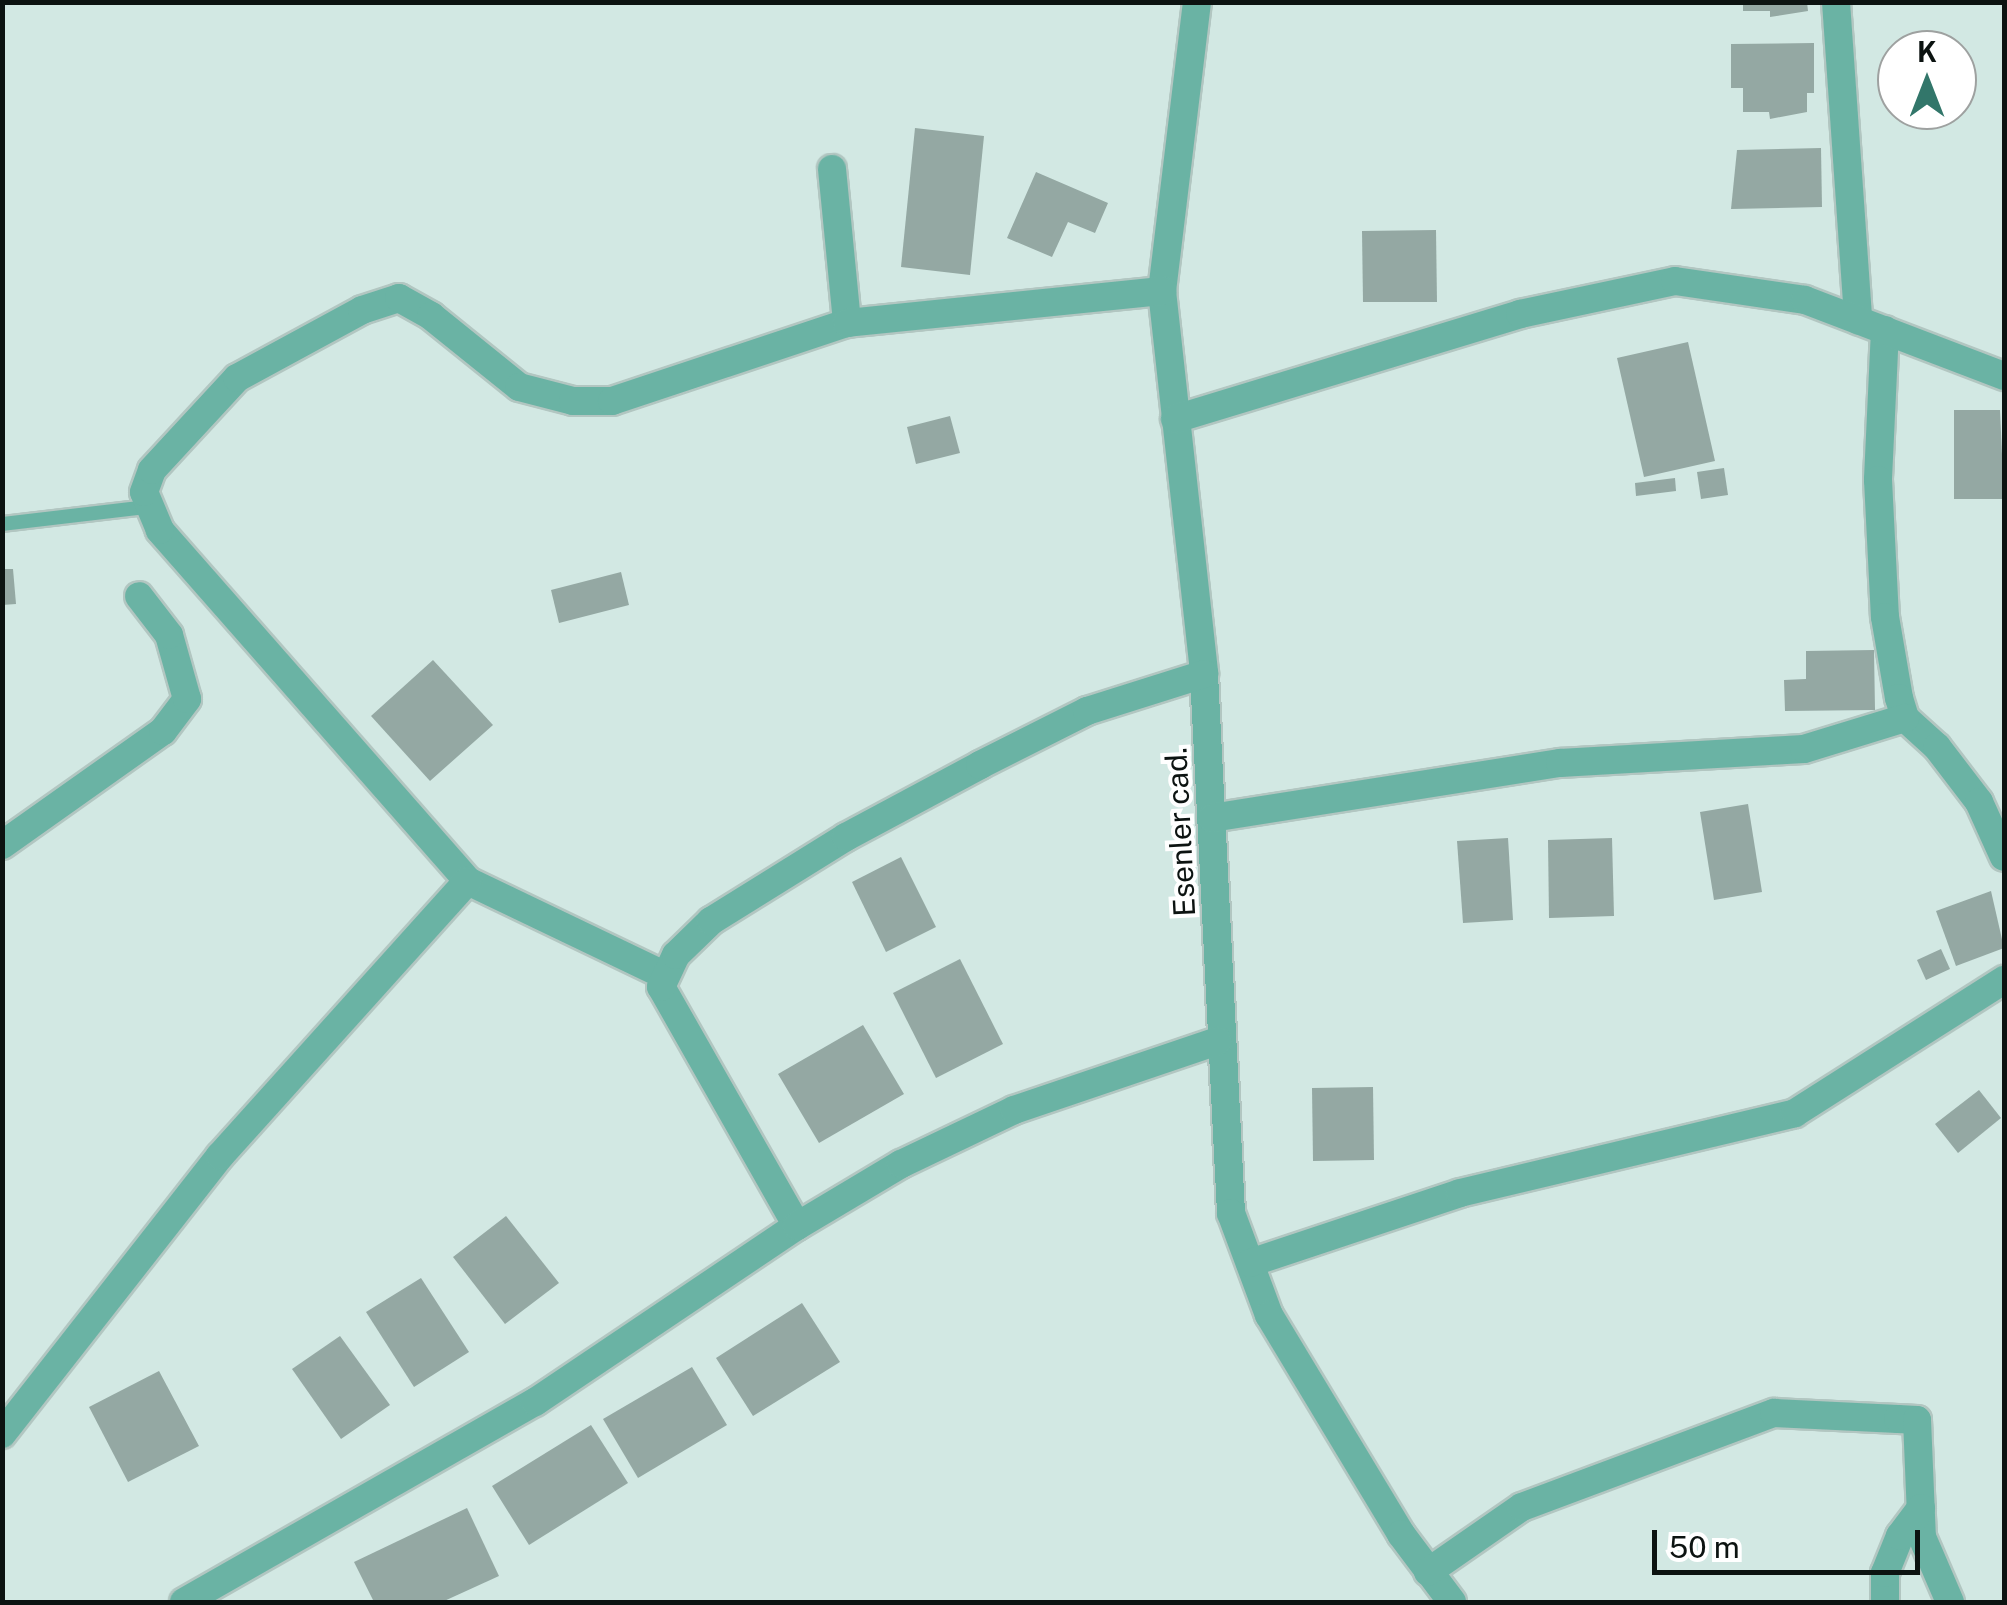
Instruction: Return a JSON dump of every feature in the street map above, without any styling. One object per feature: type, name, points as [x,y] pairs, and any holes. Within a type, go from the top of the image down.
[{"type":"street","name":"Esenler cad.","points":[[1197,2],[1162,291],[1204,674],[1218,1041],[1231,1212],[1268,1315],[1428,1572],[1452,1602]]},
{"type":"street","points":[[1836,2],[1858,320]]},
{"type":"street","points":[[832,169],[846,323]]},
{"type":"street","points":[[1175,419],[1520,314],[1674,280],[1805,300],[2004,376]]},
{"type":"street","points":[[798,1226],[678,1024],[662,974],[468,880],[204,584],[147,507],[144,492],[152,470],[237,378],[362,310],[398,298],[431,316],[518,388],[574,400],[612,400],[846,323],[1162,291]]},
{"type":"street","points":[[1884,330],[1878,480],[1885,618],[1905,718],[1961,776],[2004,857]]},
{"type":"street","points":[[2,846],[162,731],[187,699],[169,634],[140,596]]},
{"type":"street","points":[[662,974],[711,921],[846,837],[1087,711],[1204,674]]},
{"type":"street","points":[[1212,818],[1560,763],[1804,749],[1905,718]]},
{"type":"street","points":[[2,1434],[220,1156],[468,880]]},
{"type":"street","points":[[1250,1263],[1460,1193],[1795,1113],[2004,980]]},
{"type":"street","points":[[184,1602],[519,1412],[798,1226],[901,1164],[1014,1110],[1218,1041]]},
{"type":"street","points":[[1428,1572],[1522,1507],[1774,1413],[1917,1420],[1922,1537],[1950,1602]]},
{"type":"street","points":[[1884,1602],[1884,1572],[1900,1536],[1921,1508]]},
{"type":"lane","points":[[2,524],[147,507]]},
{"type":"building","points":[[1743,2],[1807,2],[1808,11],[1770,17],[1770,11],[1743,11]]},
{"type":"building","points":[[1814,43],[1814,93],[1807,93],[1807,112],[1770,119],[1769,112],[1743,112],[1743,88],[1731,88],[1731,44]]},
{"type":"building","points":[[915,128],[984,136],[970,275],[901,267]]},
{"type":"building","points":[[1821,148],[1822,207],[1731,209],[1737,150]]},
{"type":"building","points":[[1036,172],[1108,203],[1095,233],[1068,222],[1052,257],[1007,238]]},
{"type":"building","points":[[1436,230],[1437,302],[1363,302],[1362,231]]},
{"type":"building","points":[[1688,342],[1715,461],[1644,477],[1617,358]]},
{"type":"building","points":[[1954,410],[2000,410],[2004,499],[1954,499]]},
{"type":"building","points":[[950,416],[960,453],[916,464],[907,427]]},
{"type":"building","points":[[1724,468],[1728,495],[1701,499],[1697,472]]},
{"type":"building","points":[[1675,478],[1676,491],[1636,496],[1635,483]]},
{"type":"building","points":[[2,569],[13,569],[16,604],[2,605]]},
{"type":"building","points":[[621,572],[629,605],[559,623],[551,590]]},
{"type":"building","points":[[1874,650],[1875,710],[1785,711],[1784,680],[1806,679],[1806,651]]},
{"type":"building","points":[[433,660],[493,725],[430,781],[371,716]]},
{"type":"building","points":[[1748,804],[1762,892],[1714,900],[1700,812]]},
{"type":"building","points":[[1508,838],[1513,920],[1463,923],[1457,841]]},
{"type":"building","points":[[1612,838],[1614,916],[1549,918],[1548,840]]},
{"type":"building","points":[[901,857],[936,927],[886,952],[852,882]]},
{"type":"building","points":[[1991,891],[2004,948],[1956,966],[1936,911]]},
{"type":"building","points":[[1941,949],[1950,969],[1926,980],[1917,960]]},
{"type":"building","points":[[960,959],[1003,1044],[936,1078],[893,993]]},
{"type":"building","points":[[863,1025],[904,1094],[819,1143],[778,1074]]},
{"type":"building","points":[[1373,1087],[1374,1160],[1313,1161],[1312,1088]]},
{"type":"building","points":[[1979,1090],[2001,1118],[1958,1153],[1935,1124]]},
{"type":"building","points":[[506,1216],[559,1283],[505,1324],[453,1257]]},
{"type":"building","points":[[421,1278],[469,1352],[414,1387],[366,1312]]},
{"type":"building","points":[[802,1303],[840,1362],[753,1416],[716,1358]]},
{"type":"building","points":[[340,1336],[390,1405],[341,1439],[292,1369]]},
{"type":"building","points":[[692,1367],[727,1425],[638,1478],[603,1419]]},
{"type":"building","points":[[159,1371],[199,1446],[128,1482],[89,1407]]},
{"type":"building","points":[[591,1425],[628,1483],[529,1545],[492,1486]]},
{"type":"building","points":[[467,1508],[499,1576],[442,1602],[374,1602],[354,1562]]}]
